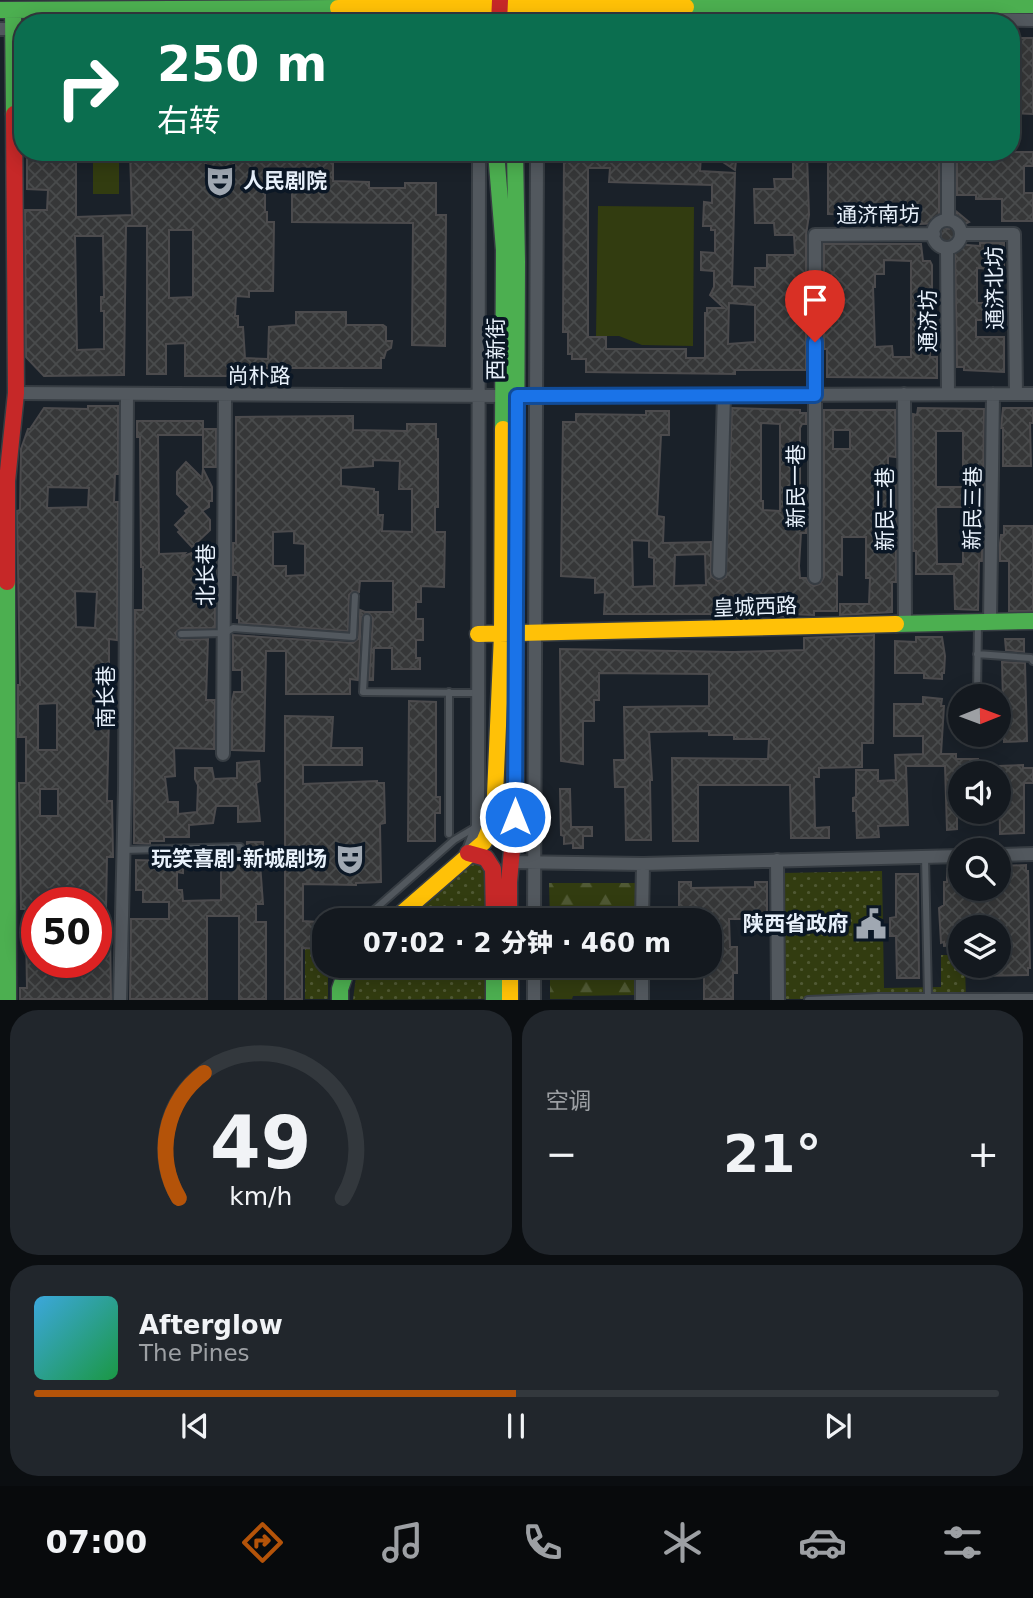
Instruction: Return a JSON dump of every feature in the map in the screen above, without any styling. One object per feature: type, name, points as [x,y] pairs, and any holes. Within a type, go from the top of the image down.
[{"type":"main road","points":[[956,14],[1033,5]]},
{"type":"main road","points":[[8,999],[4,481],[16,393],[7,214],[12,29],[7,10],[538,10],[866,14]]},
{"type":"main road","name":"西新街","points":[[497,161],[504,250],[510,396]]},
{"type":"main road","name":"西新街","points":[[501,881],[511,862],[515,817],[509,634],[515,161]]},
{"type":"main road","name":"皇城西路","points":[[478,634],[1033,621]]},
{"type":"main road","name":"西新街","points":[[407,908],[484,842],[494,818],[509,634]]},
{"type":"main road","points":[[496,908],[515,817]]},
{"type":"main road","points":[[468,853],[488,860],[501,881],[507,908]]},
{"type":"main road","points":[[340,999],[344,978]]},
{"type":"main road","points":[[494,978],[494,999]]},
{"type":"main road","points":[[510,978],[510,999]]},
{"type":"street","points":[[468,853],[478,827],[479,161]]},
{"type":"street","points":[[534,908],[537,161]]},
{"type":"street","points":[[947,161],[948,220]]},
{"type":"street","points":[[948,220],[957,224],[961,234],[957,244],[947,248],[937,244],[934,234],[937,224],[948,220]]},
{"type":"street","name":"通济南坊","points":[[815,395],[815,235],[934,234]]},
{"type":"street","name":"通济北坊","points":[[961,234],[1014,234],[1016,394]]},
{"type":"street","name":"通济坊","points":[[947,248],[948,394]]},
{"type":"street","name":"尚朴路","points":[[16,393],[225,396],[1033,394]]},
{"type":"street","name":"新民二巷","points":[[904,394],[905,624]]},
{"type":"street","name":"新民三巷","points":[[984,623],[993,394]]},
{"type":"street","name":"南长巷","points":[[120,999],[127,395]]},
{"type":"street","points":[[719,572],[724,395]]},
{"type":"street","name":"新民一巷","points":[[815,395],[815,578]]},
{"type":"street","name":"北长巷","points":[[223,754],[225,396]]},
{"type":"street","points":[[1011,855],[1033,854]]},
{"type":"street","points":[[511,862],[643,864],[948,856]]},
{"type":"street","points":[[777,860],[778,999]]},
{"type":"street","points":[[642,908],[643,864]]},
{"type":"street","points":[[534,978],[534,999]]},
{"type":"street","points":[[642,978],[642,999]]},
{"type":"lane","points":[[181,634],[225,633],[233,628],[354,638],[355,596]]},
{"type":"lane","points":[[367,618],[363,692],[478,692]]},
{"type":"lane","points":[[977,684],[977,654],[984,623]]},
{"type":"lane","points":[[977,654],[1031,658],[1033,661]]},
{"type":"lane","points":[[449,692],[449,834]]},
{"type":"lane","points":[[376,908],[454,840],[478,827]]},
{"type":"lane","points":[[123,850],[240,847]]},
{"type":"lane","points":[[925,857],[928,997]]},
{"type":"lane","points":[[807,999],[1033,997]]},
{"type":"green space","points":[[93,161],[119,161],[119,194],[93,194]]},
{"type":"green space","points":[[598,206],[694,207],[693,346],[642,345],[619,336],[596,336]]},
{"type":"green space","points":[[474,860],[485,861],[486,908],[422,908]]},
{"type":"green space","points":[[882,871],[884,988],[941,987],[941,955],[948,955],[948,978],[965,978],[966,999],[785,999],[783,873]]},
{"type":"green space","points":[[549,883],[635,883],[635,908],[550,908]]},
{"type":"green space","points":[[305,925],[312,925],[312,978],[328,978],[328,999],[305,999]]},
{"type":"green space","points":[[356,978],[486,978],[487,999],[353,1000]]},
{"type":"green space","points":[[550,978],[636,978],[636,995],[550,999]]},
{"type":"building","points":[[1020,38],[1033,38],[1033,114],[1020,113]]},
{"type":"building","points":[[1020,152],[1033,152],[1033,166],[1024,166],[1024,193],[1033,193],[1033,221],[1002,221],[1002,199],[976,199],[976,195],[957,195],[957,161],[1020,161]]},
{"type":"building","points":[[27,161],[76,161],[76,217],[132,215],[130,161],[333,161],[333,181],[369,182],[369,188],[405,188],[405,183],[436,183],[436,215],[446,215],[445,346],[412,345],[413,223],[292,222],[292,183],[265,183],[267,222],[274,222],[273,291],[249,291],[249,297],[236,296],[235,316],[238,316],[238,327],[243,327],[245,358],[268,359],[269,327],[296,325],[296,312],[346,312],[346,325],[386,327],[386,341],[392,341],[391,348],[386,351],[384,358],[381,358],[381,368],[249,368],[246,370],[247,376],[185,376],[185,343],[166,344],[166,374],[147,374],[147,226],[126,226],[124,375],[44,376],[26,357],[25,210],[47,210],[48,190],[27,189]],"holes":[[[169,230],[193,230],[193,297],[169,298]],[[75,236],[103,236],[104,297],[101,297],[101,311],[104,311],[104,349],[77,350]]]},
{"type":"building","points":[[564,161],[701,161],[700,171],[735,173],[732,286],[755,287],[755,268],[767,268],[767,255],[795,255],[794,235],[775,235],[774,223],[755,223],[754,189],[775,189],[774,179],[793,179],[793,161],[807,161],[806,370],[735,370],[735,374],[586,372],[586,359],[572,359],[572,354],[568,354],[568,332],[563,332]],"holes":[[[588,168],[610,168],[609,182],[712,185],[712,203],[704,202],[703,226],[711,226],[711,230],[715,230],[715,253],[701,252],[701,270],[714,271],[714,287],[710,295],[724,308],[707,308],[705,313],[705,358],[686,358],[686,349],[606,349],[606,337],[588,337]],[[729,303],[755,305],[755,342],[728,344]]]},
{"type":"building","points":[[722,161],[736,161],[735,170]]},
{"type":"building","points":[[828,161],[939,161],[939,223],[881,226],[881,215],[828,214]]},
{"type":"building","points":[[957,212],[969,222],[954,229],[954,241],[941,241],[941,228],[949,229],[955,225]]},
{"type":"building","points":[[980,243],[1004,243],[1004,270],[977,268],[977,303],[1002,303],[1002,320],[976,320],[976,337],[1004,337],[1004,372],[964,370],[964,367],[957,367],[955,244],[980,246]]},
{"type":"building","points":[[824,244],[921,244],[923,261],[930,261],[932,265],[930,357],[937,357],[937,378],[827,377],[827,349],[824,349]],"holes":[[[884,260],[911,261],[911,357],[893,357],[892,346],[875,347],[875,274],[884,274]]]},
{"type":"building","points":[[88,406],[118,406],[118,474],[115,474],[114,502],[118,502],[117,640],[109,639],[109,708],[112,708],[112,718],[109,718],[107,801],[112,801],[113,857],[107,857],[106,887],[21,887],[21,909],[19,783],[26,783],[26,737],[18,737],[20,685],[17,511],[20,510],[21,449],[28,429],[44,408],[88,409]],"holes":[[[48,487],[89,488],[88,507],[47,508]],[[75,591],[97,592],[95,628],[76,627]],[[57,703],[57,750],[38,750],[38,704]],[[40,789],[58,789],[58,816],[40,816]]]},
{"type":"building","points":[[732,408],[800,410],[800,413],[806,413],[806,424],[802,424],[800,428],[800,511],[806,511],[806,533],[801,533],[799,566],[800,578],[806,578],[814,586],[820,584],[824,577],[824,410],[895,410],[896,457],[888,456],[888,485],[896,485],[896,582],[892,582],[892,612],[840,615],[840,604],[869,604],[870,578],[866,578],[866,537],[842,537],[842,575],[837,574],[837,611],[814,611],[814,615],[718,618],[710,614],[604,614],[605,592],[595,593],[595,578],[561,576],[563,422],[576,422],[576,414],[646,415],[646,411],[669,411],[669,435],[661,435],[657,516],[664,517],[663,543],[711,542],[711,576],[718,581],[726,577]],"holes":[[[761,423],[780,424],[780,511],[763,510]],[[833,430],[850,430],[850,449],[833,449]],[[632,540],[649,541],[649,557],[654,558],[654,586],[633,587]],[[705,554],[706,585],[674,586],[675,555]]]},
{"type":"building","points":[[918,408],[984,409],[982,561],[979,561],[978,610],[955,609],[954,574],[916,574],[916,551],[913,551],[913,414],[917,415]],"holes":[[[936,431],[963,431],[963,487],[936,487]],[[936,507],[963,507],[963,564],[937,564]]]},
{"type":"building","points":[[1003,408],[1033,408],[1033,423],[1030,423],[1031,466],[1003,466]]},
{"type":"building","points":[[353,416],[353,430],[407,431],[407,424],[436,424],[438,507],[435,507],[435,532],[445,532],[444,587],[421,586],[421,602],[416,602],[416,619],[423,619],[423,640],[416,640],[416,658],[420,658],[420,669],[392,669],[392,648],[374,648],[373,680],[369,680],[373,618],[368,612],[393,612],[393,581],[360,581],[359,592],[353,591],[349,595],[348,631],[239,623],[238,575],[233,575],[233,543],[236,543],[236,417]],"holes":[[[373,460],[400,461],[399,489],[412,489],[412,532],[382,531],[383,515],[378,515],[378,492],[374,492],[374,489],[341,486],[341,468],[373,466]],[[294,531],[294,543],[305,544],[305,575],[286,576],[286,566],[273,566],[273,532]]]},
{"type":"building","points":[[137,421],[203,421],[203,435],[158,435],[159,554],[185,553],[181,557],[211,546],[212,565],[193,582],[215,583],[215,628],[181,628],[175,633],[180,640],[208,639],[206,700],[215,700],[214,749],[174,748],[175,776],[165,777],[168,802],[178,802],[178,814],[197,812],[198,785],[195,768],[212,768],[214,779],[237,778],[237,763],[259,761],[260,781],[256,783],[260,821],[238,822],[238,806],[216,806],[213,823],[189,825],[189,837],[164,837],[164,841],[150,841],[150,844],[134,843],[135,610],[143,610],[140,437],[137,437]]},
{"type":"building","points":[[203,429],[216,429],[216,467],[203,467]]},
{"type":"building","points":[[186,462],[202,478],[203,469],[212,487],[212,501],[209,501],[209,507],[202,511],[210,520],[210,530],[192,547],[175,525],[190,507],[177,494],[177,472]]},
{"type":"building","points":[[1004,526],[1033,526],[1033,611],[1009,611],[1009,561],[1000,561]]},
{"type":"building","points":[[360,610],[368,612],[361,617],[358,680],[350,679],[350,694],[286,694],[286,651],[266,651],[264,751],[232,750],[232,701],[234,692],[242,692],[242,670],[233,670],[233,635],[353,643],[359,638]]},
{"type":"building","points":[[874,635],[873,743],[862,743],[862,767],[819,768],[819,777],[814,777],[815,828],[829,827],[829,838],[791,838],[790,785],[698,785],[698,841],[673,841],[672,758],[768,759],[769,739],[734,739],[734,735],[709,735],[709,731],[649,732],[652,780],[651,840],[626,840],[625,787],[615,787],[614,760],[625,760],[624,707],[709,706],[709,674],[599,673],[599,700],[594,700],[594,721],[583,721],[583,764],[561,761],[560,649],[733,652],[804,650],[804,638]]},
{"type":"building","points":[[916,637],[942,637],[945,656],[942,679],[924,678],[924,673],[895,673],[895,641],[916,642]]},
{"type":"building","points":[[1005,639],[1024,639],[1024,652],[1006,650]]},
{"type":"building","points":[[1002,662],[1025,663],[1027,741],[1012,742],[1012,684],[1003,684]]},
{"type":"building","points":[[923,697],[942,699],[941,706],[944,706],[941,754],[956,754],[956,759],[978,759],[948,761],[948,824],[957,824],[957,829],[947,830],[945,766],[906,766],[908,825],[878,826],[879,837],[857,838],[856,811],[853,811],[856,770],[878,770],[878,781],[896,780],[895,755],[923,754],[923,736],[894,736],[894,704],[923,704]]},
{"type":"building","points":[[409,701],[436,702],[436,797],[440,797],[440,813],[435,813],[435,841],[408,841]]},
{"type":"building","points":[[285,716],[333,717],[331,748],[362,748],[362,765],[303,765],[303,784],[384,783],[385,823],[380,824],[381,882],[356,885],[303,884],[303,921],[312,922],[312,948],[302,948],[302,999],[285,999]]},
{"type":"building","points":[[1011,766],[1033,768],[1033,783],[1024,783],[1024,833],[1000,834],[1000,824],[1011,824]]},
{"type":"building","points":[[560,789],[570,789],[571,827],[592,827],[592,836],[583,836],[583,848],[573,848],[573,843],[564,844],[564,836],[561,835]]},
{"type":"building","points":[[247,842],[263,842],[263,863],[260,863],[263,904],[256,904],[256,922],[266,922],[266,999],[239,999],[239,916],[207,916],[207,999],[130,999],[131,919],[169,919],[169,902],[143,902],[143,890],[136,890],[136,860],[170,861],[170,857],[183,857],[183,873],[177,872],[177,890],[182,890],[183,901],[221,900],[221,854],[247,853]]},
{"type":"building","points":[[1026,865],[1028,871],[1028,975],[1011,975],[1011,915],[948,915],[948,946],[941,943],[939,908],[944,905],[947,869],[948,901],[1011,901],[1011,866]]},
{"type":"building","points":[[896,874],[918,874],[919,978],[897,978],[896,936],[890,936],[890,918],[896,917]]},
{"type":"building","points":[[679,882],[691,882],[691,888],[755,887],[755,882],[767,882],[767,919],[729,919],[730,947],[737,947],[733,999],[704,999],[704,978],[722,978],[722,908],[679,908]]},
{"type":"building","points":[[27,978],[111,978],[111,999],[20,999],[20,988],[27,988]]},
{"type":"traffic: fast","points":[[686,7],[1033,5]]},
{"type":"traffic: fast","points":[[0,10],[338,8]]},
{"type":"traffic: fast","points":[[13,10],[14,114]]},
{"type":"traffic: fast","points":[[497,161],[504,250],[503,429]]},
{"type":"traffic: fast","points":[[515,161],[515,708]]},
{"type":"traffic: fast","points":[[7,582],[8,1000]]},
{"type":"traffic: fast","points":[[896,624],[1033,621]]},
{"type":"traffic: fast","points":[[340,1000],[344,978]]},
{"type":"traffic: fast","points":[[494,978],[494,1000]]},
{"type":"traffic: slow","points":[[338,8],[686,7]]},
{"type":"traffic: slow","points":[[408,908],[484,842],[494,818],[502,634],[503,429]]},
{"type":"traffic: slow","points":[[478,634],[896,624]]},
{"type":"traffic: slow","points":[[510,978],[510,1000]]},
{"type":"traffic: jam","points":[[499,14],[500,0]]},
{"type":"traffic: jam","points":[[7,582],[7,481],[16,393],[14,161]]},
{"type":"traffic: jam","points":[[509,908],[515,817],[515,708]]},
{"type":"traffic: jam","points":[[468,853],[486,858],[493,869],[494,908]]},
{"type":"place","name":"人民剧院","points":[[220,181]]},
{"type":"place","name":"玩笑喜剧·新城剧场","points":[[350,859]]},
{"type":"place","name":"陕西省政府","points":[[871,924]]},
{"type":"route","points":[[515,817],[517,396],[815,395],[815,342]]}]
